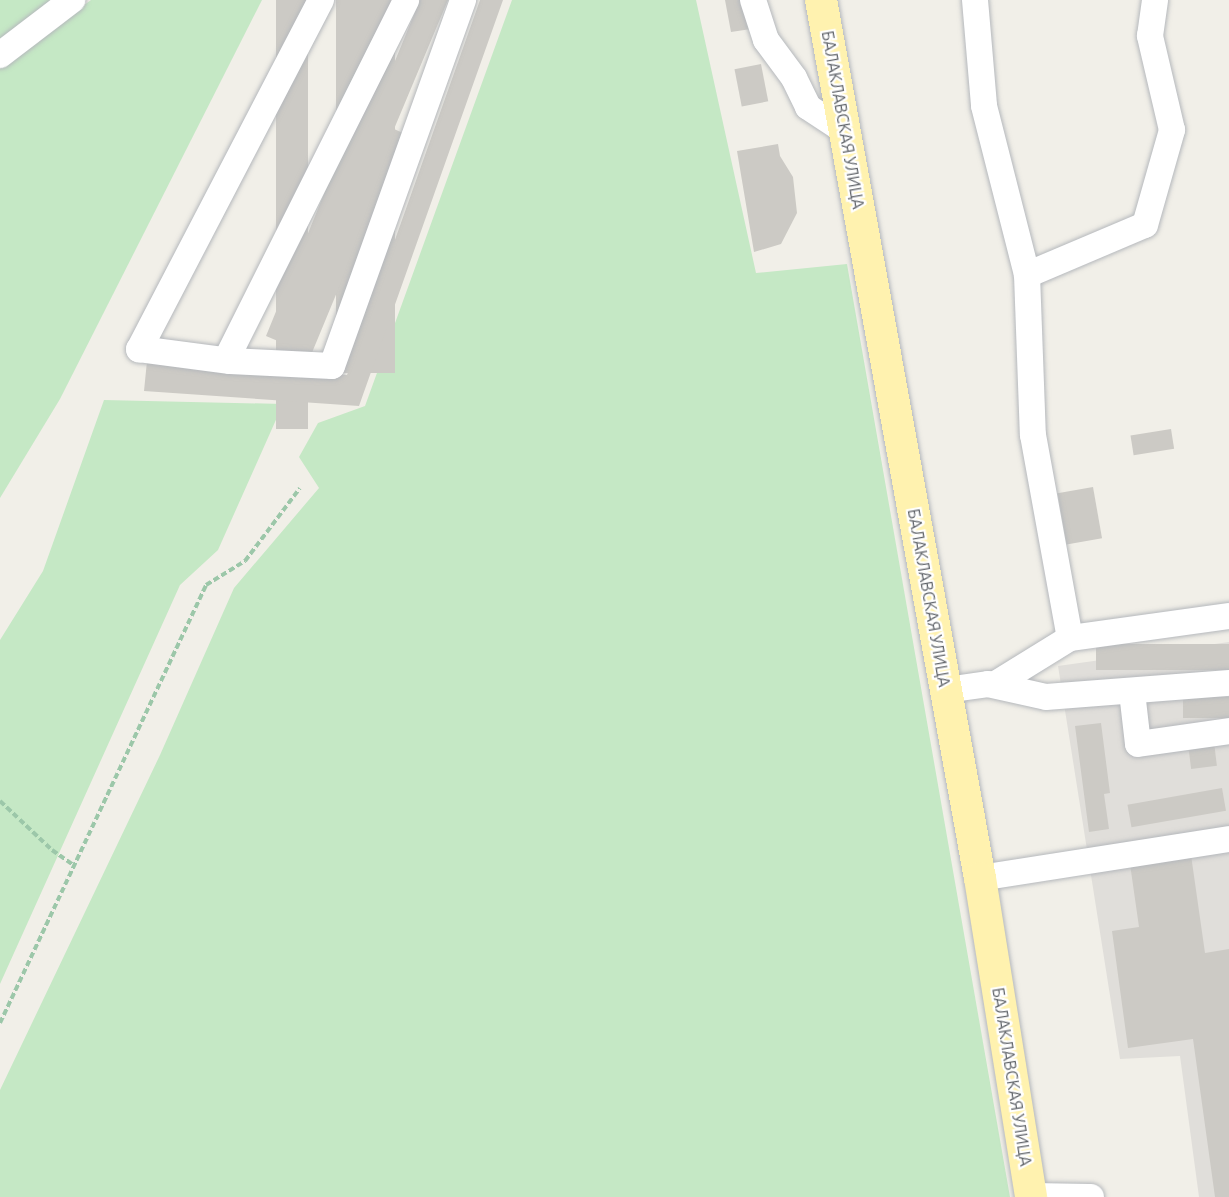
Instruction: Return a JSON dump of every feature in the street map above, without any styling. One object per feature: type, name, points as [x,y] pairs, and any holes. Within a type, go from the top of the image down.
[{"type":"main road","name":"БАЛАКЛАВСКАЯ УЛИЦА","points":[[821,0],[980,878],[1031,1197]]},
{"type":"street","points":[[0,55],[72,0]]},
{"type":"street","points":[[321,0],[139,349],[226,360],[332,366],[463,0]]},
{"type":"street","points":[[226,360],[406,0]]},
{"type":"street","points":[[753,0],[765,40],[794,78],[808,107],[846,132]]},
{"type":"street","points":[[975,0],[984,106],[1027,275],[1033,435],[1070,638]]},
{"type":"street","points":[[1027,275],[1144,225],[1172,130],[1150,36],[1155,0]]},
{"type":"street","points":[[994,685],[1070,638],[1229,616]]},
{"type":"street","points":[[946,690],[994,685],[1046,697],[1229,683]]},
{"type":"street","points":[[1132,692],[1138,744],[1229,731]]},
{"type":"street","points":[[980,878],[1229,839]]},
{"type":"street","points":[[1031,1197],[1091,1197]]},
{"type":"path","points":[[0,1023],[75,866],[140,718],[206,585],[245,561],[300,488]]},
{"type":"path","points":[[0,801],[52,850],[75,866]]},
{"type":"shaded area","points":[[1229,642],[1229,1197],[1199,1197],[1180,1056],[1120,1059],[1058,666]]},
{"type":"green space","points":[[0,0],[59,0],[0,44]]},
{"type":"green space","points":[[91,0],[262,0],[60,399],[0,498],[0,66]]},
{"type":"green space","points":[[512,0],[696,0],[756,273],[847,264],[1010,1197],[0,1197],[0,1090],[160,755],[234,588],[319,488],[299,457],[318,423],[365,406]]},
{"type":"green space","points":[[104,400],[283,404],[218,550],[180,585],[0,984],[0,640],[43,571]]},
{"type":"building","points":[[276,0],[308,0],[308,429],[276,429]]},
{"type":"building","points":[[336,0],[395,0],[395,373],[336,373]]},
{"type":"building","points":[[420,0],[448,0],[394,129],[403,133],[311,355],[266,336],[353,123],[367,129]]},
{"type":"building","points":[[480,0],[503,0],[359,406],[144,391],[147,361],[347,375]]},
{"type":"building","points":[[725,0],[766,0],[770,26],[731,32]]},
{"type":"building","points":[[761,64],[768,101],[742,106],[734,69]]},
{"type":"building","points":[[778,144],[780,156],[793,177],[797,213],[781,244],[754,252],[737,151]]},
{"type":"building","points":[[1171,429],[1174,449],[1134,455],[1131,435]]},
{"type":"building","points":[[1093,487],[1102,538],[1067,544],[1058,493]]},
{"type":"building","points":[[1096,644],[1229,644],[1229,670],[1096,670]]},
{"type":"building","points":[[1183,697],[1229,697],[1229,718],[1183,718]]},
{"type":"building","points":[[1101,723],[1110,793],[1104,794],[1109,829],[1089,832],[1075,726]]},
{"type":"building","points":[[1214,742],[1217,766],[1191,769],[1188,745]]},
{"type":"building","points":[[1222,788],[1226,811],[1131,827],[1127,805]]},
{"type":"building","points":[[1191,855],[1205,953],[1229,949],[1229,1197],[1215,1197],[1193,1039],[1128,1048],[1112,931],[1139,927],[1130,864]]}]
